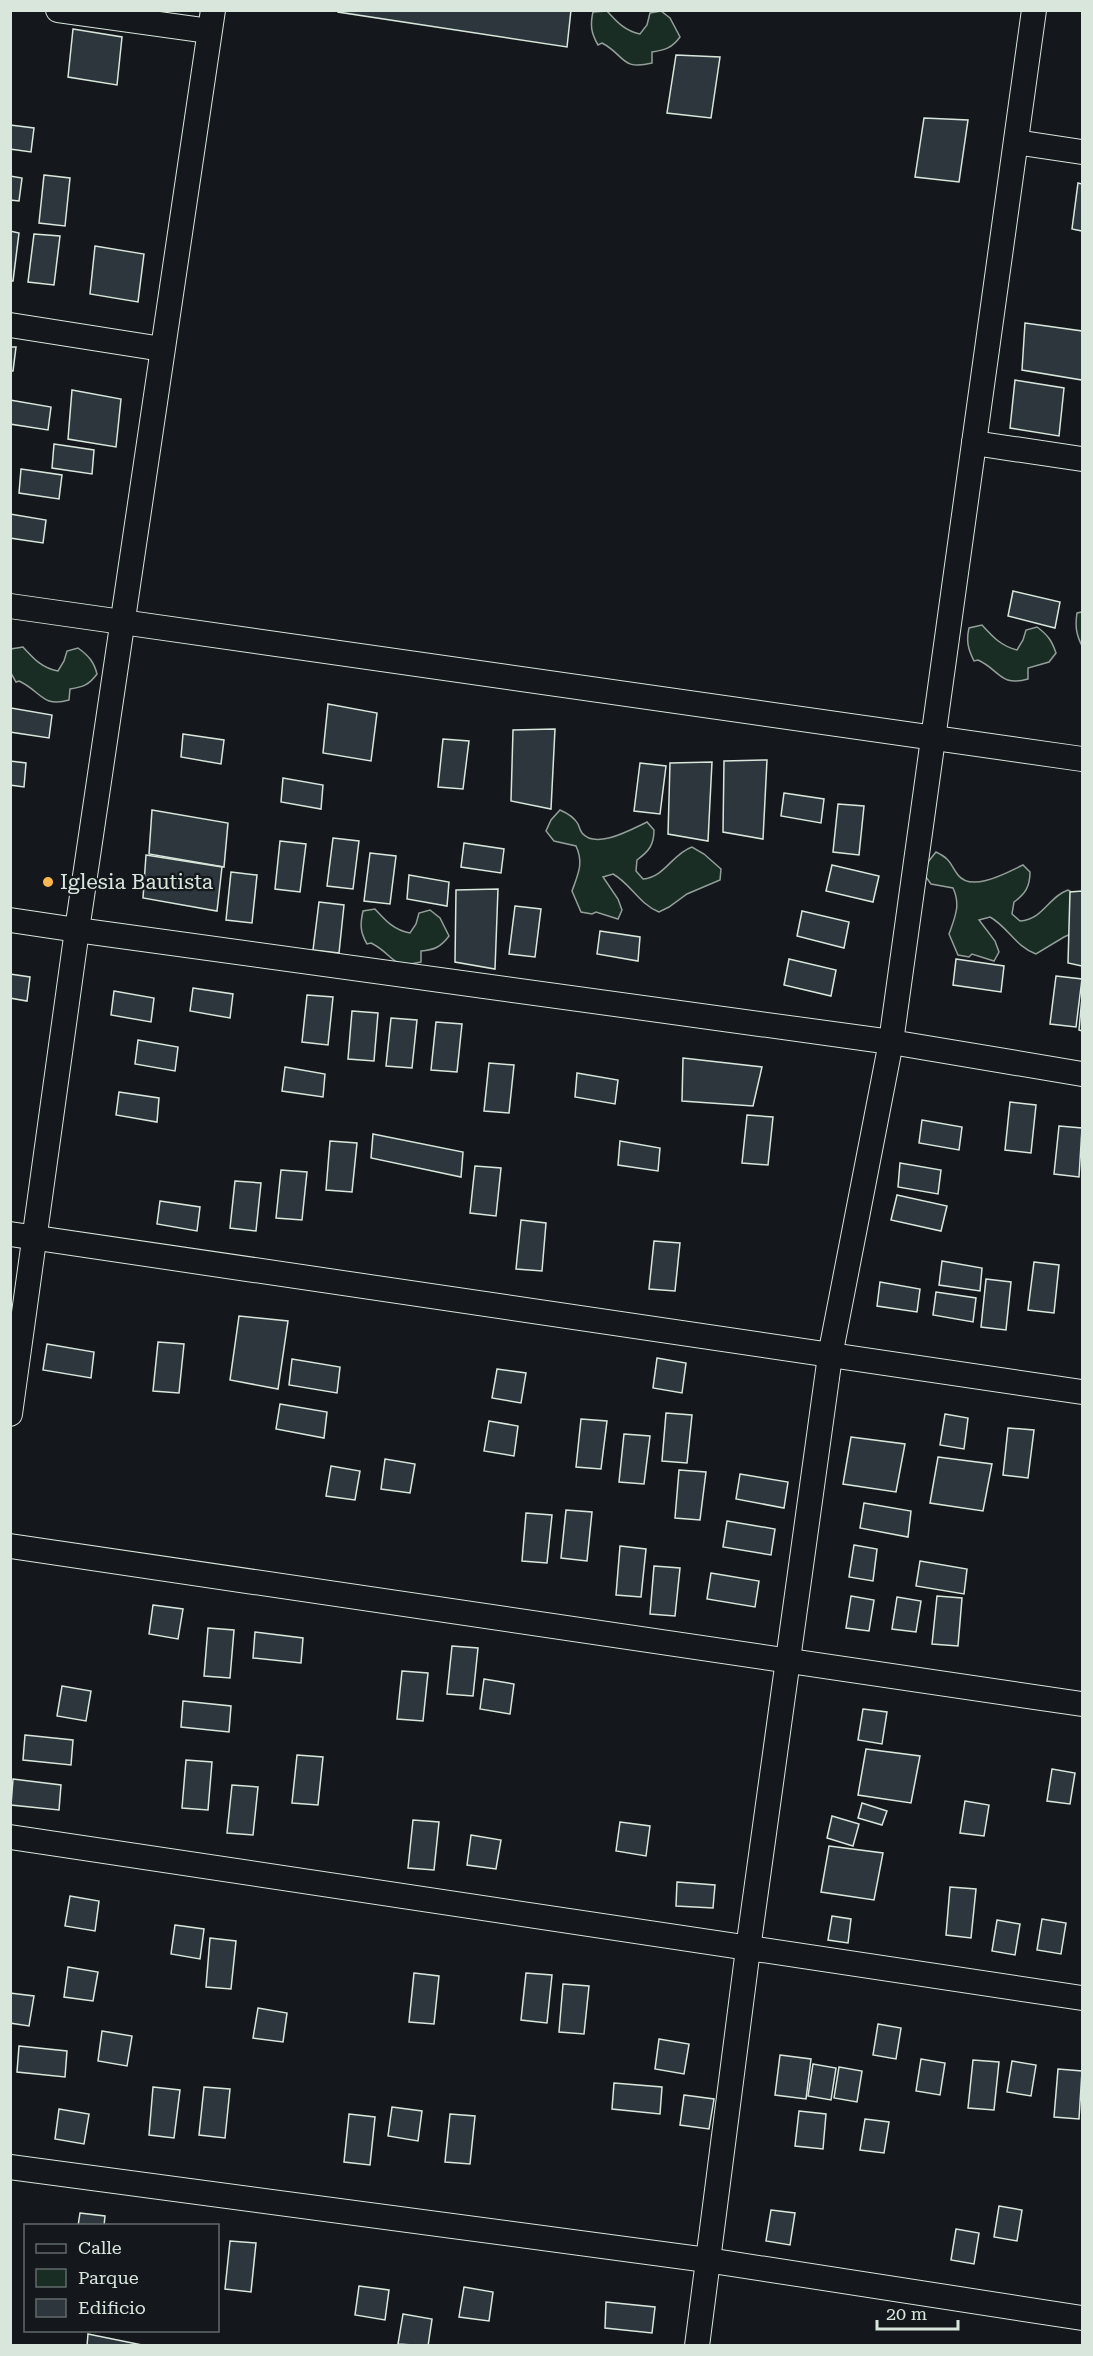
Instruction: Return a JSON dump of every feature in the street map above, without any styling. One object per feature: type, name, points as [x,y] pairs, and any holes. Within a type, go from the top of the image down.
[{"type":"street","points":[[10,1414],[77,930],[211,21],[58,10]]},
{"type":"street","points":[[697,2346],[748,1949],[830,1356],[891,1042],[1034,10]]},
{"type":"street","points":[[1016,142],[1083,152]]},
{"type":"street","points":[[10,325],[162,349]]},
{"type":"street","points":[[974,443],[1083,459]]},
{"type":"street","points":[[10,606],[1083,759]]},
{"type":"street","points":[[10,920],[891,1042],[1083,1074]]},
{"type":"street","points":[[10,1234],[1083,1392]]},
{"type":"street","points":[[10,1546],[1083,1704]]},
{"type":"street","points":[[10,1837],[1083,1998]]},
{"type":"street","points":[[10,2167],[707,2260],[1083,2318]]},
{"type":"green space","points":[[607,11],[626,28],[640,34],[647,25],[650,13],[661,11],[670,18],[680,37],[668,48],[652,52],[652,63],[634,65],[602,43],[598,45],[594,37],[591,25],[593,12]]},
{"type":"green space","points":[[1082,612],[1082,646],[1077,634],[1076,622],[1077,613]]},
{"type":"green space","points":[[982,625],[1002,643],[1017,650],[1026,630],[1037,627],[1049,638],[1056,653],[1049,662],[1028,668],[1028,679],[1011,681],[978,660],[974,661],[969,649],[969,628]]},
{"type":"green space","points":[[23,647],[43,665],[58,671],[67,651],[78,648],[90,660],[97,674],[85,685],[70,689],[69,700],[53,702],[47,700],[26,685],[19,681],[16,682],[11,673],[11,649]]},
{"type":"green space","points":[[560,810],[574,819],[582,833],[588,838],[614,837],[647,822],[654,830],[654,835],[650,847],[637,860],[636,871],[643,879],[657,874],[685,850],[692,847],[721,869],[720,880],[687,894],[659,912],[646,904],[613,874],[603,877],[618,899],[622,910],[618,919],[596,912],[592,914],[581,912],[572,891],[580,863],[576,846],[554,841],[546,831],[551,820]]},
{"type":"green space","points":[[936,852],[948,860],[964,880],[972,882],[981,882],[1000,876],[1023,865],[1030,872],[1029,882],[1024,893],[1014,902],[1012,914],[1020,921],[1035,916],[1061,893],[1068,890],[1082,898],[1082,929],[1036,954],[1023,947],[990,917],[979,920],[995,941],[999,952],[994,961],[972,954],[969,957],[958,955],[949,934],[957,906],[953,888],[931,884],[923,873]]},
{"type":"green space","points":[[375,909],[395,927],[410,933],[419,913],[430,910],[440,918],[449,936],[437,947],[421,951],[421,962],[403,964],[393,960],[371,943],[367,944],[361,928],[363,911]]},
{"type":"building","points":[[338,10],[571,10],[567,47],[338,12]]},
{"type":"building","points":[[73,29],[122,37],[117,85],[68,77]]},
{"type":"building","points":[[676,55],[720,57],[711,118],[667,113]]},
{"type":"building","points":[[924,118],[968,120],[959,182],[915,177]]},
{"type":"building","points":[[10,125],[34,128],[31,152],[10,149]]},
{"type":"building","points":[[44,175],[70,178],[65,226],[39,223]]},
{"type":"building","points":[[10,176],[22,178],[19,201],[10,200]]},
{"type":"building","points":[[1078,183],[1082,184],[1082,231],[1072,229]]},
{"type":"building","points":[[10,231],[19,233],[13,281],[10,281]]},
{"type":"building","points":[[34,234],[60,236],[54,285],[28,282]]},
{"type":"building","points":[[95,246],[144,254],[138,302],[90,294]]},
{"type":"building","points":[[1025,323],[1082,331],[1082,380],[1022,370]]},
{"type":"building","points":[[10,347],[16,347],[13,371],[10,371]]},
{"type":"building","points":[[1015,380],[1064,388],[1059,436],[1010,428]]},
{"type":"building","points":[[72,390],[121,399],[116,447],[68,439]]},
{"type":"building","points":[[10,400],[51,407],[48,430],[10,424]]},
{"type":"building","points":[[54,444],[94,450],[92,474],[52,468]]},
{"type":"building","points":[[21,469],[62,475],[59,499],[19,493]]},
{"type":"building","points":[[10,514],[46,520],[43,543],[10,538]]},
{"type":"building","points":[[1013,591],[1060,602],[1055,628],[1008,616]]},
{"type":"building","points":[[328,704],[377,713],[371,761],[323,753]]},
{"type":"building","points":[[11,708],[52,715],[49,738],[10,732]]},
{"type":"building","points":[[555,729],[551,809],[511,801],[513,730]]},
{"type":"building","points":[[183,734],[224,740],[221,764],[181,757]]},
{"type":"building","points":[[443,739],[469,741],[463,789],[438,787]]},
{"type":"building","points":[[767,760],[763,839],[723,832],[724,761]]},
{"type":"building","points":[[10,761],[26,763],[24,787],[10,785]]},
{"type":"building","points":[[712,762],[708,841],[668,834],[670,763]]},
{"type":"building","points":[[640,763],[666,766],[660,814],[634,811]]},
{"type":"building","points":[[283,778],[323,785],[321,809],[281,802]]},
{"type":"building","points":[[784,793],[824,799],[821,823],[781,816]]},
{"type":"building","points":[[838,804],[864,806],[859,855],[833,852]]},
{"type":"building","points":[[152,810],[228,823],[224,867],[149,854]]},
{"type":"building","points":[[333,838],[359,841],[353,889],[327,886]]},
{"type":"building","points":[[280,841],[306,844],[300,892],[275,889]]},
{"type":"building","points":[[464,843],[504,849],[501,873],[461,867]]},
{"type":"building","points":[[370,853],[396,856],[390,904],[364,901]]},
{"type":"building","points":[[146,855],[222,867],[217,911],[143,898]]},
{"type":"building","points":[[832,865],[879,876],[873,902],[826,891]]},
{"type":"building","points":[[231,872],[257,875],[252,923],[226,920]]},
{"type":"building","points":[[409,875],[449,882],[447,906],[407,899]]},
{"type":"building","points":[[498,889],[495,969],[455,962],[456,890]]},
{"type":"building","points":[[1082,891],[1082,966],[1068,963],[1070,892]]},
{"type":"building","points":[[319,902],[344,905],[339,953],[313,950]]},
{"type":"building","points":[[515,906],[541,909],[535,957],[509,954]]},
{"type":"building","points":[[802,911],[849,922],[844,948],[797,936]]},
{"type":"building","points":[[600,931],[640,937],[638,961],[597,954]]},
{"type":"building","points":[[789,959],[836,970],[831,996],[784,985]]},
{"type":"building","points":[[956,959],[1004,966],[1001,992],[953,985]]},
{"type":"building","points":[[10,974],[30,977],[27,1001],[10,998]]},
{"type":"building","points":[[1056,976],[1082,979],[1076,1027],[1050,1024]]},
{"type":"building","points":[[193,988],[233,994],[230,1018],[190,1011]]},
{"type":"building","points":[[114,991],[154,998],[151,1022],[111,1015]]},
{"type":"building","points":[[307,995],[333,997],[328,1045],[302,1042]]},
{"type":"building","points":[[1082,997],[1082,1031],[1079,1030]]},
{"type":"building","points":[[352,1011],[378,1013],[374,1061],[348,1059]]},
{"type":"building","points":[[391,1018],[417,1020],[412,1068],[386,1066]]},
{"type":"building","points":[[436,1022],[462,1024],[457,1072],[431,1070]]},
{"type":"building","points":[[138,1040],[178,1047],[175,1071],[135,1064]]},
{"type":"building","points":[[683,1058],[762,1067],[753,1106],[682,1101]]},
{"type":"building","points":[[489,1063],[514,1065],[509,1113],[484,1111]]},
{"type":"building","points":[[285,1067],[325,1074],[323,1097],[282,1091]]},
{"type":"building","points":[[577,1073],[618,1080],[615,1104],[575,1097]]},
{"type":"building","points":[[119,1092],[159,1098],[157,1122],[116,1115]]},
{"type":"building","points":[[1010,1102],[1036,1105],[1031,1153],[1005,1150]]},
{"type":"building","points":[[747,1115],[773,1117],[768,1165],[742,1163]]},
{"type":"building","points":[[922,1120],[962,1127],[959,1150],[919,1143]]},
{"type":"building","points":[[1059,1126],[1082,1128],[1079,1177],[1054,1174]]},
{"type":"building","points":[[373,1134],[463,1152],[461,1177],[371,1158]]},
{"type":"building","points":[[330,1141],[357,1143],[352,1192],[326,1190]]},
{"type":"building","points":[[620,1141],[660,1148],[658,1171],[618,1165]]},
{"type":"building","points":[[900,1163],[941,1170],[938,1194],[898,1187]]},
{"type":"building","points":[[475,1166],[501,1168],[496,1216],[470,1213]]},
{"type":"building","points":[[281,1170],[307,1172],[302,1220],[276,1218]]},
{"type":"building","points":[[235,1181],[261,1183],[256,1231],[230,1228]]},
{"type":"building","points":[[897,1195],[947,1206],[941,1231],[891,1220]]},
{"type":"building","points":[[160,1201],[200,1207],[197,1231],[157,1224]]},
{"type":"building","points":[[521,1220],[546,1223],[542,1271],[516,1269]]},
{"type":"building","points":[[654,1241],[680,1243],[675,1291],[649,1289]]},
{"type":"building","points":[[942,1261],[982,1268],[980,1291],[939,1285]]},
{"type":"building","points":[[1034,1262],[1059,1265],[1054,1313],[1028,1310]]},
{"type":"building","points":[[986,1279],[1011,1282],[1006,1330],[981,1327]]},
{"type":"building","points":[[880,1282],[920,1289],[917,1312],[877,1306]]},
{"type":"building","points":[[936,1292],[976,1298],[973,1322],[933,1315]]},
{"type":"building","points":[[239,1316],[288,1321],[278,1389],[230,1380]]},
{"type":"building","points":[[158,1342],[184,1344],[179,1393],[153,1391]]},
{"type":"building","points":[[47,1344],[94,1352],[91,1378],[43,1370]]},
{"type":"building","points":[[657,1358],[686,1363],[682,1393],[653,1388]]},
{"type":"building","points":[[292,1359],[340,1367],[337,1393],[289,1385]]},
{"type":"building","points":[[497,1369],[526,1373],[521,1403],[492,1398]]},
{"type":"building","points":[[280,1404],[327,1412],[324,1438],[276,1429]]},
{"type":"building","points":[[666,1413],[692,1415],[687,1463],[662,1461]]},
{"type":"building","points":[[945,1414],[968,1418],[964,1449],[940,1445]]},
{"type":"building","points":[[581,1419],[607,1421],[601,1469],[576,1467]]},
{"type":"building","points":[[489,1421],[518,1426],[514,1456],[484,1451]]},
{"type":"building","points":[[1008,1428],[1034,1430],[1028,1478],[1003,1475]]},
{"type":"building","points":[[624,1434],[650,1436],[644,1484],[619,1482]]},
{"type":"building","points":[[851,1437],[905,1444],[896,1492],[843,1484]]},
{"type":"building","points":[[938,1457],[992,1464],[983,1511],[930,1503]]},
{"type":"building","points":[[385,1459],[415,1464],[410,1493],[381,1489]]},
{"type":"building","points":[[331,1466],[360,1471],[355,1500],[326,1496]]},
{"type":"building","points":[[679,1470],[706,1472],[700,1520],[675,1518]]},
{"type":"building","points":[[740,1474],[788,1482],[784,1508],[736,1499]]},
{"type":"building","points":[[864,1503],[911,1511],[908,1537],[860,1528]]},
{"type":"building","points":[[566,1510],[592,1512],[587,1561],[561,1558]]},
{"type":"building","points":[[526,1513],[552,1515],[547,1563],[522,1561]]},
{"type":"building","points":[[727,1521],[775,1529],[771,1555],[723,1547]]},
{"type":"building","points":[[854,1545],[877,1549],[873,1581],[849,1577]]},
{"type":"building","points":[[620,1546],[646,1549],[641,1597],[616,1595]]},
{"type":"building","points":[[920,1561],[967,1569],[964,1594],[916,1586]]},
{"type":"building","points":[[654,1566],[680,1568],[675,1616],[650,1614]]},
{"type":"building","points":[[711,1573],[759,1581],[755,1607],[707,1599]]},
{"type":"building","points":[[851,1596],[874,1600],[869,1631],[846,1628]]},
{"type":"building","points":[[937,1596],[962,1598],[958,1646],[932,1644]]},
{"type":"building","points":[[897,1597],[921,1601],[916,1632],[892,1629]]},
{"type":"building","points":[[153,1605],[183,1609],[178,1639],[149,1634]]},
{"type":"building","points":[[208,1628],[234,1630],[230,1678],[204,1676]]},
{"type":"building","points":[[255,1632],[303,1638],[301,1663],[253,1658]]},
{"type":"building","points":[[452,1646],[478,1648],[473,1696],[447,1694]]},
{"type":"building","points":[[402,1671],[428,1673],[423,1721],[397,1719]]},
{"type":"building","points":[[484,1679],[514,1684],[510,1714],[480,1709]]},
{"type":"building","points":[[62,1686],[91,1691],[86,1721],[57,1716]]},
{"type":"building","points":[[183,1701],[231,1706],[229,1732],[181,1727]]},
{"type":"building","points":[[863,1709],[887,1712],[882,1744],[858,1740]]},
{"type":"building","points":[[25,1735],[73,1740],[71,1765],[23,1760]]},
{"type":"building","points":[[866,1749],[920,1756],[911,1803],[858,1795]]},
{"type":"building","points":[[297,1755],[323,1757],[318,1805],[292,1803]]},
{"type":"building","points":[[186,1760],[212,1762],[208,1810],[182,1808]]},
{"type":"building","points":[[1052,1769],[1075,1773],[1070,1804],[1047,1801]]},
{"type":"building","points":[[13,1779],[61,1785],[59,1810],[11,1805]]},
{"type":"building","points":[[232,1785],[258,1787],[253,1835],[227,1833]]},
{"type":"building","points":[[965,1801],[989,1805],[984,1836],[960,1833]]},
{"type":"building","points":[[862,1803],[887,1811],[882,1825],[858,1818]]},
{"type":"building","points":[[832,1816],[859,1824],[853,1846],[827,1838]]},
{"type":"building","points":[[413,1820],[439,1822],[434,1870],[408,1868]]},
{"type":"building","points":[[620,1822],[650,1826],[646,1856],[616,1851]]},
{"type":"building","points":[[471,1835],[501,1840],[496,1869],[467,1865]]},
{"type":"building","points":[[829,1846],[883,1853],[874,1900],[821,1892]]},
{"type":"building","points":[[677,1882],[715,1885],[713,1908],[676,1906]]},
{"type":"building","points":[[950,1887],[976,1889],[971,1938],[946,1935]]},
{"type":"building","points":[[70,1896],[99,1901],[95,1931],[65,1926]]},
{"type":"building","points":[[832,1916],[851,1919],[848,1943],[828,1940]]},
{"type":"building","points":[[1042,1919],[1066,1923],[1061,1954],[1037,1950]]},
{"type":"building","points":[[997,1920],[1020,1924],[1015,1955],[992,1951]]},
{"type":"building","points":[[175,1925],[204,1929],[200,1959],[171,1954]]},
{"type":"building","points":[[210,1938],[236,1941],[231,1989],[206,1987]]},
{"type":"building","points":[[68,1967],[98,1972],[93,2001],[64,1997]]},
{"type":"building","points":[[414,1973],[439,1976],[434,2024],[409,2022]]},
{"type":"building","points":[[526,1973],[552,1975],[547,2023],[521,2020]]},
{"type":"building","points":[[563,1984],[589,1986],[584,2034],[559,2032]]},
{"type":"building","points":[[10,1993],[34,1996],[29,2026],[10,2023]]},
{"type":"building","points":[[258,2008],[287,2013],[283,2042],[253,2038]]},
{"type":"building","points":[[878,2024],[901,2028],[896,2059],[873,2055]]},
{"type":"building","points":[[102,2031],[132,2036],[127,2066],[98,2061]]},
{"type":"building","points":[[659,2039],[689,2044],[684,2074],[655,2069]]},
{"type":"building","points":[[19,2046],[67,2051],[65,2077],[17,2072]]},
{"type":"building","points":[[780,2055],[811,2059],[806,2099],[775,2095]]},
{"type":"building","points":[[921,2059],[945,2063],[940,2095],[916,2091]]},
{"type":"building","points":[[973,2060],[999,2062],[994,2110],[968,2108]]},
{"type":"building","points":[[1012,2061],[1036,2065],[1031,2096],[1007,2092]]},
{"type":"building","points":[[813,2064],[836,2068],[831,2100],[808,2096]]},
{"type":"building","points":[[839,2067],[862,2071],[857,2102],[834,2098]]},
{"type":"building","points":[[1058,2069],[1082,2071],[1079,2119],[1054,2117]]},
{"type":"building","points":[[614,2083],[662,2087],[660,2114],[612,2109]]},
{"type":"building","points":[[153,2087],[180,2090],[174,2138],[149,2135]]},
{"type":"building","points":[[204,2087],[230,2089],[225,2138],[199,2135]]},
{"type":"building","points":[[684,2095],[714,2099],[709,2129],[680,2125]]},
{"type":"building","points":[[392,2107],[422,2111],[418,2141],[388,2136]]},
{"type":"building","points":[[59,2109],[89,2114],[84,2144],[55,2139]]},
{"type":"building","points":[[799,2111],[826,2114],[823,2149],[795,2146]]},
{"type":"building","points":[[349,2114],[375,2117],[370,2165],[344,2162]]},
{"type":"building","points":[[450,2114],[475,2116],[470,2164],[445,2162]]},
{"type":"building","points":[[865,2119],[889,2122],[884,2153],[860,2150]]},
{"type":"building","points":[[999,2206],[1022,2210],[1017,2241],[994,2237]]},
{"type":"building","points":[[771,2210],[795,2213],[790,2245],[766,2241]]},
{"type":"building","points":[[80,2213],[105,2216],[104,2224],[78,2224]]},
{"type":"building","points":[[956,2229],[979,2233],[974,2264],[951,2260]]},
{"type":"building","points":[[230,2241],[256,2243],[251,2292],[225,2289]]},
{"type":"building","points":[[359,2286],[389,2290],[385,2320],[355,2315]]},
{"type":"building","points":[[464,2287],[493,2292],[489,2321],[459,2317]]},
{"type":"building","points":[[606,2302],[655,2307],[652,2333],[605,2328]]},
{"type":"building","points":[[403,2314],[432,2319],[428,2346],[398,2344]]},
{"type":"building","points":[[88,2334],[147,2346],[87,2346]]},
{"type":"place","name":"Iglesia Bautista","points":[[48,882]]}]
